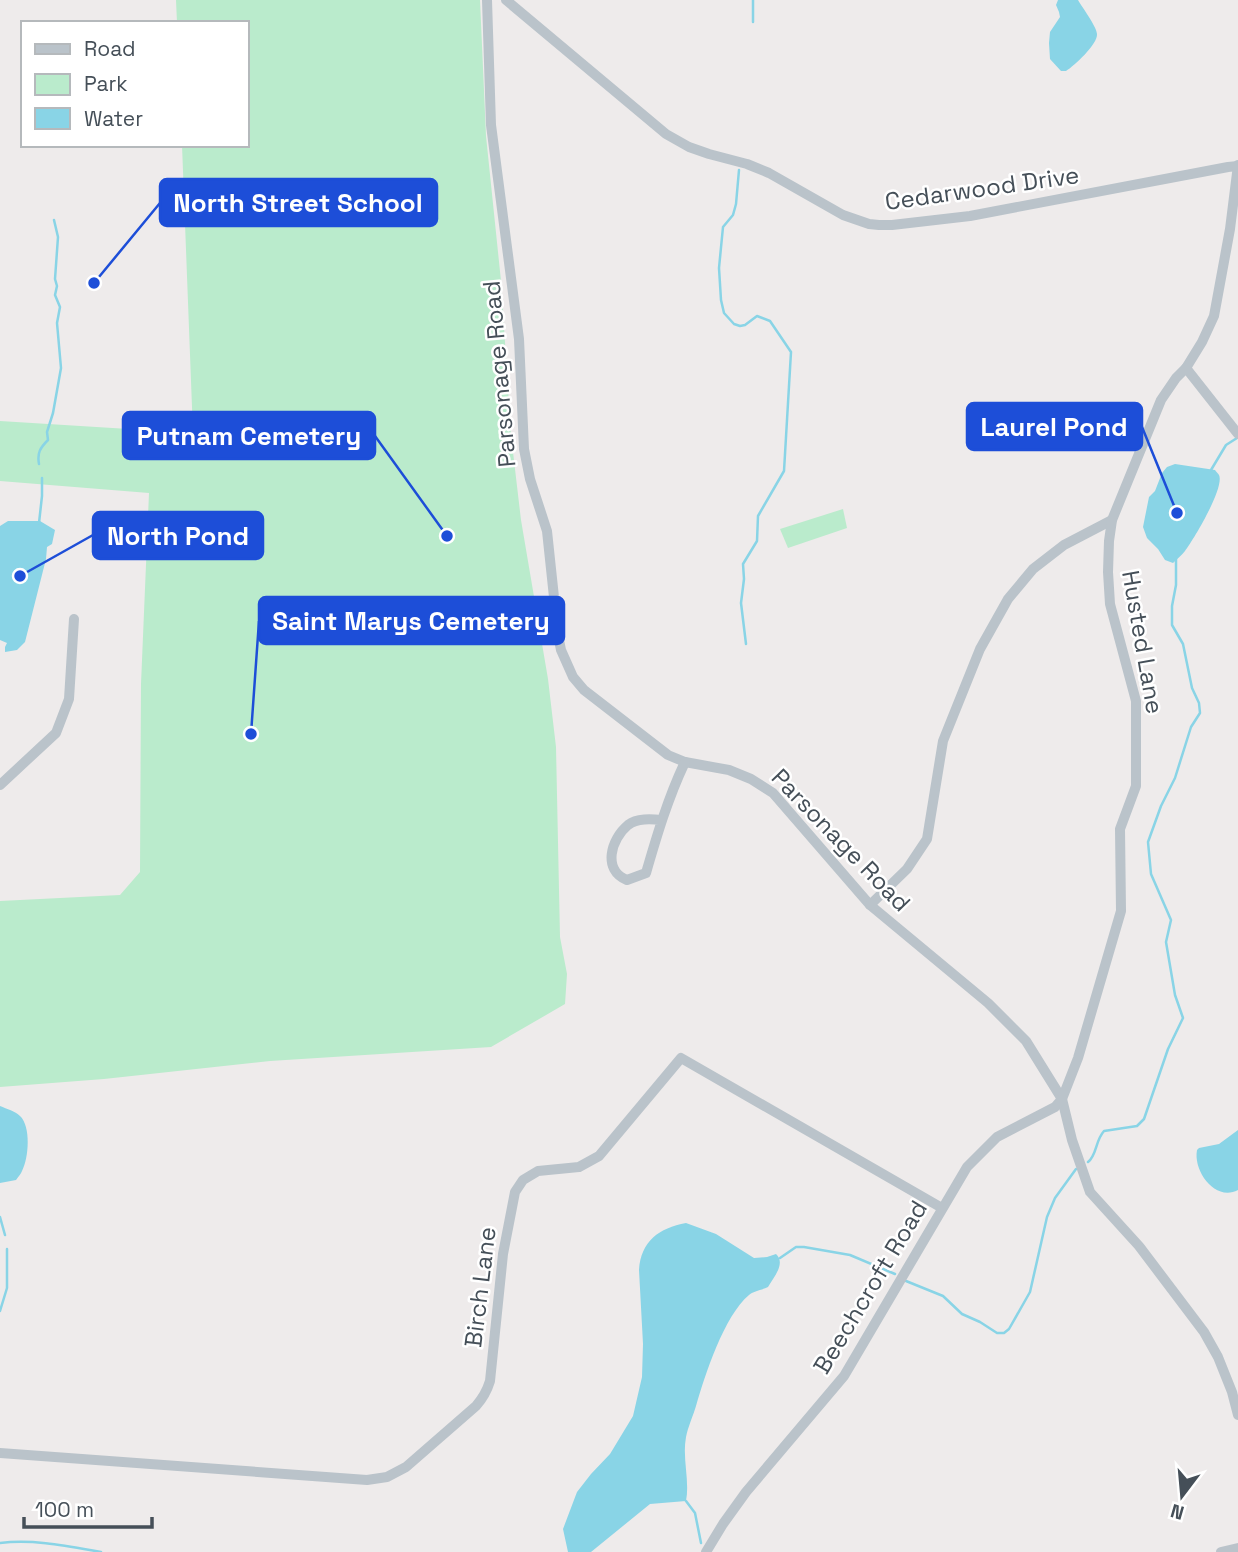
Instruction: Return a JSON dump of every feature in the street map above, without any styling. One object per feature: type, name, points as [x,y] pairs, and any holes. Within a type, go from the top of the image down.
[{"type":"street","name":"Parsonage Road","points":[[487,0],[491,125],[519,340],[524,449],[530,479],[547,531],[561,650],[573,677],[584,690],[668,755],[685,762],[729,769],[773,793],[870,905],[988,1003],[1026,1041],[1062,1098],[1072,1140],[1090,1192],[1139,1246],[1203,1332],[1218,1357],[1238,1415]]},
{"type":"street","name":"Cedarwood Drive","points":[[506,0],[666,134],[709,155],[747,164],[769,173],[843,215],[869,224],[892,225],[970,216],[1238,166]]},
{"type":"street","name":"Husted Lane","points":[[1062,1098],[1078,1058],[1121,911],[1120,829],[1136,786],[1136,701],[1110,604],[1108,572],[1112,520],[1161,400],[1186,368],[1214,316],[1238,166]]},
{"type":"street","points":[[1186,368],[1236,432]]},
{"type":"street","points":[[870,905],[907,869],[927,839],[943,741],[980,649],[1008,599],[1033,569],[1064,545],[1112,520]]},
{"type":"street","points":[[1,782],[57,733],[69,699],[74,620]]},
{"type":"street","points":[[662,820],[644,819],[630,823],[619,836],[611,853],[612,867],[619,877],[627,880],[646,873],[671,792],[685,762]]},
{"type":"street","name":"Birch Lane","points":[[0,1453],[367,1480],[387,1477],[406,1467],[476,1406],[488,1390],[505,1243],[515,1192],[523,1180],[538,1171],[579,1167],[599,1156],[681,1058],[942,1208]]},
{"type":"street","name":"Beechcroft Road","points":[[706,1552],[746,1492],[844,1376],[967,1167],[997,1137],[1055,1107],[1062,1098]]},
{"type":"street","points":[[1221,1552],[1238,1548]]},
{"type":"green space","points":[[176,0],[480,0],[486,136],[501,281],[511,435],[521,520],[548,679],[556,747],[560,937],[567,974],[565,1004],[491,1047],[270,1061],[0,1087],[0,901],[120,895],[140,872],[141,684],[149,493],[0,481],[0,421],[193,433],[182,147],[248,147],[248,21],[177,21]]},
{"type":"green space","points":[[843,509],[847,528],[788,548],[780,529]]},
{"type":"water","points":[[1058,0],[1078,0],[1097,34],[1090,49],[1066,71],[1061,71],[1050,59],[1050,32],[1060,17],[1056,5]]},
{"type":"water","points":[[1175,464],[1215,470],[1220,481],[1201,525],[1185,551],[1173,563],[1165,560],[1147,538],[1143,527],[1149,497],[1155,491],[1162,473]]},
{"type":"water","points":[[8,521],[40,521],[55,530],[52,544],[47,547],[25,642],[17,650],[5,652],[7,643],[0,640],[0,526]]},
{"type":"water","points":[[0,1106],[13,1111],[24,1121],[28,1142],[24,1165],[16,1180],[0,1183]]},
{"type":"water","points":[[1238,1130],[1238,1190],[1221,1192],[1202,1175],[1198,1167],[1197,1150],[1219,1144]]},
{"type":"water","points":[[686,1223],[716,1234],[754,1258],[776,1254],[780,1262],[778,1270],[768,1287],[751,1294],[740,1305],[716,1347],[686,1437],[686,1501],[650,1504],[591,1552],[568,1552],[563,1529],[577,1492],[610,1454],[633,1416],[642,1377],[639,1270],[643,1251],[660,1232]]},
{"type":"waterway","points":[[753,0],[753,22]]},
{"type":"waterway","points":[[739,170],[733,215],[723,227],[719,268],[724,313],[734,324],[740,326],[757,316],[770,321],[791,352],[784,471],[758,516],[757,541],[743,564],[741,603],[746,644]]},
{"type":"waterway","points":[[39,464],[40,451],[48,440],[47,432],[61,368],[57,323],[60,307],[55,295],[58,237],[54,220]]},
{"type":"waterway","points":[[1211,470],[1226,445],[1237,438]]},
{"type":"waterway","points":[[39,523],[42,478]]},
{"type":"waterway","points":[[1088,1162],[1104,1131],[1137,1126],[1144,1119],[1168,1049],[1183,1018],[1175,995],[1166,942],[1171,920],[1151,874],[1148,842],[1175,778],[1191,727],[1200,713],[1183,644],[1172,625],[1176,558]]},
{"type":"waterway","points":[[906,1281],[943,1296],[962,1314],[997,1333],[1004,1333],[1030,1292],[1047,1217],[1055,1198],[1076,1169]]},
{"type":"waterway","points":[[0,1217],[5,1235]]},
{"type":"waterway","points":[[780,1258],[796,1247],[804,1247],[850,1255],[895,1274]]},
{"type":"waterway","points":[[0,1311],[7,1288],[7,1249]]},
{"type":"waterway","points":[[686,1501],[695,1513],[701,1543]]},
{"type":"waterway","points":[[0,1543],[63,1545],[101,1552]]},
{"type":"place","name":"North Street School","points":[[94,283]]},
{"type":"place","name":"Laurel Pond","points":[[1177,513]]},
{"type":"place","name":"Putnam Cemetery","points":[[447,536]]},
{"type":"place","name":"North Pond","points":[[20,576]]},
{"type":"place","name":"Saint Marys Cemetery","points":[[251,734]]}]
